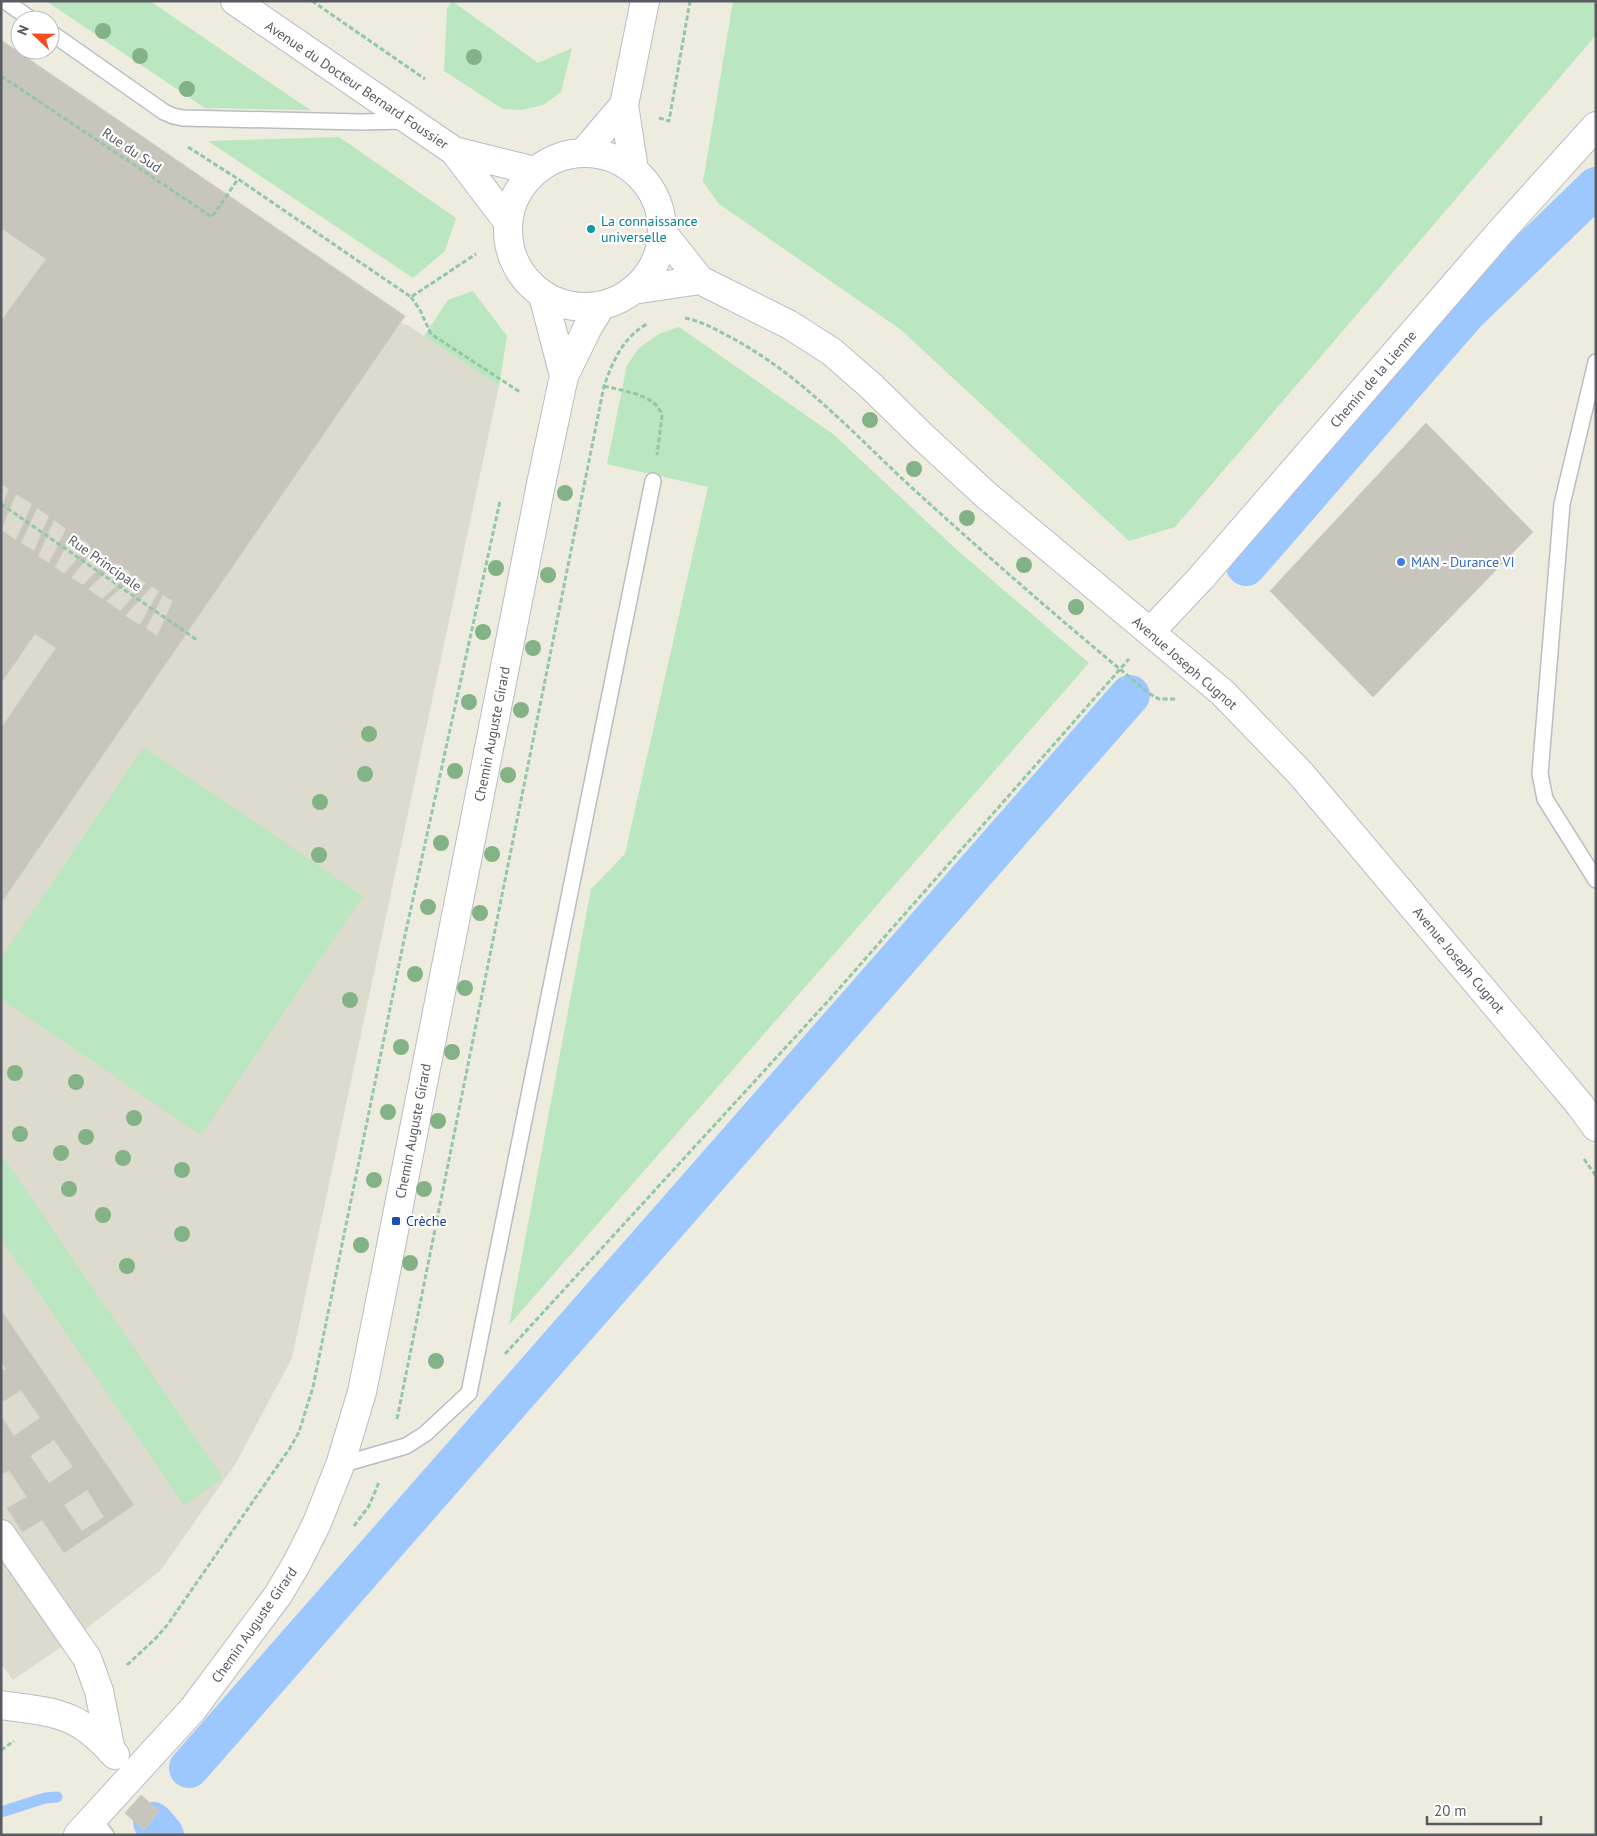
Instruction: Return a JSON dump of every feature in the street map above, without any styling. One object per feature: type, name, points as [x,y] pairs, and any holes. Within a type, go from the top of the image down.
[{"type":"street","name":"Avenue du Docteur Bernard Foussier","points":[[235,1],[454,151],[508,222]]},
{"type":"street","points":[[634,170],[624,105],[645,1]]},
{"type":"street","points":[[583,153],[624,105]]},
{"type":"street","name":"Chemin de la Lienne","points":[[1150,632],[1201,578],[1596,126]]},
{"type":"street","name":"Avenue du Docteur Bernard Foussier","points":[[454,151],[535,171]]},
{"type":"street","points":[[634,290],[648,273],[658,253],[662,232],[659,209],[649,187],[634,170],[601,154],[583,153],[557,158],[535,171],[522,186],[513,203],[508,222],[509,244],[516,266],[528,282],[543,295],[561,304],[580,307],[601,306],[634,290],[700,280]]},
{"type":"street","name":"Avenue Joseph Cugnot","points":[[662,232],[700,280],[790,325],[832,352],[872,386],[922,436],[986,495],[1223,693],[1301,774],[1574,1097],[1596,1128]]},
{"type":"street","name":"Chemin Auguste Girard","points":[[543,295],[564,376]]},
{"type":"street","name":"Chemin Auguste Girard","points":[[92,1829],[133,1775],[194,1710],[278,1595],[317,1523],[340,1465],[360,1400],[564,376],[588,327],[601,306]]},
{"type":"street","points":[[1,1534],[87,1658],[99,1691],[112,1751]]},
{"type":"street","points":[[1,1705],[56,1713],[80,1723],[112,1751],[133,1775]]},
{"type":"lane","points":[[5,1],[18,10]]},
{"type":"lane","points":[[60,39],[164,112],[173,116],[184,118],[361,122],[410,121]]},
{"type":"lane","points":[[1596,362],[1562,504],[1540,774],[1545,800],[1596,880]]},
{"type":"lane","points":[[340,1465],[406,1446],[425,1434],[469,1393],[653,481]]},
{"type":"path","points":[[312,1],[425,79]]},
{"type":"path","points":[[669,121],[690,1]]},
{"type":"path","name":"Rue du Sud","points":[[1,76],[212,217],[238,179]]},
{"type":"path","points":[[181,142],[411,297],[420,310],[431,334],[520,392]]},
{"type":"path","points":[[411,297],[476,254]]},
{"type":"path","points":[[682,318],[705,324],[748,346],[818,399],[921,496],[1032,594],[1150,694],[1159,699],[1180,698]]},
{"type":"path","points":[[588,470],[604,386],[616,356],[632,334],[651,322]]},
{"type":"path","points":[[604,386],[646,399],[661,411],[662,416],[653,481]]},
{"type":"path","points":[[99,1691],[156,1638],[168,1624],[290,1448],[299,1432],[318,1372],[404,940],[502,496]]},
{"type":"path","name":"Rue Principale","points":[[1,504],[196,640]]},
{"type":"path","points":[[504,1355],[822,1007],[1121,670],[1150,632]]},
{"type":"path","points":[[1,1750],[56,1713]]},
{"type":"shaded area","points":[[1,40],[10,46],[10,60],[30,60],[405,316],[401,323],[409,326],[499,386],[292,1358],[236,1463],[160,1571],[73,1639],[13,1680],[1,1664]]},
{"type":"green space","points":[[46,1],[150,1],[310,110],[205,108]]},
{"type":"green space","points":[[452,1],[538,63],[572,48],[561,92],[543,105],[522,110],[503,109],[444,71],[447,9]]},
{"type":"green space","points":[[733,1],[1596,1],[1596,35],[1175,527],[1129,541],[900,329],[719,204],[703,182]]},
{"type":"green space","points":[[339,137],[456,218],[445,251],[413,278],[208,141]]},
{"type":"green space","points":[[473,291],[507,336],[499,386],[424,336],[448,300]]},
{"type":"green space","points":[[679,327],[833,434],[957,550],[1089,663],[509,1325],[591,889],[625,854],[708,487],[607,464],[627,365],[639,348],[659,334]]},
{"type":"green space","points":[[144,747],[363,896],[201,1135],[1,999],[1,958]]},
{"type":"green space","points":[[1,1154],[223,1478],[184,1505],[1,1238]]},
{"type":"building","points":[[1,40],[10,46],[10,60],[30,60],[405,316],[1,903],[1,728],[56,648],[35,634],[1,683],[1,530],[1,509],[9,489],[1,484],[1,321],[46,259],[1,228]],"holes":[[[16,494],[32,504],[16,540],[1,530]],[[37,508],[49,516],[34,551],[21,543]],[[54,520],[66,529],[49,563],[38,556]],[[72,534],[90,544],[64,574],[55,567]],[[94,549],[110,558],[83,585],[71,578]],[[116,563],[131,573],[102,599],[88,589]],[[135,576],[146,583],[120,611],[106,601]],[[152,586],[159,591],[140,625],[125,616]],[[163,595],[173,601],[157,636],[146,628]]]},
{"type":"building","name":"MAN - Durance VI","points":[[1426,423],[1533,532],[1373,697],[1270,591]]},
{"type":"building","points":[[1,1310],[134,1505],[64,1553],[42,1520],[22,1532],[7,1508],[27,1497],[9,1470],[1,1475],[1,1416],[14,1436],[40,1418],[21,1390],[1,1403],[1,1371],[6,1369],[1,1362]],"holes":[[[54,1440],[73,1467],[49,1483],[30,1456]],[[87,1490],[104,1517],[82,1531],[64,1505]]]},
{"type":"building","points":[[141,1795],[159,1811],[144,1830],[125,1813]]},
{"type":"waterway","points":[[1246,566],[1466,313],[1596,187]]},
{"type":"waterway","points":[[189,1768],[1130,695]]},
{"type":"waterway","points":[[1,1812],[45,1798],[57,1797]]},
{"type":"waterway","points":[[153,1822],[164,1835]]},
{"type":"place","name":"La connaissance universelle","points":[[591,229]]},
{"type":"place","name":"MAN - Durance VI","points":[[1401,562]]},
{"type":"place","name":"Crèche","points":[[396,1221]]}]
